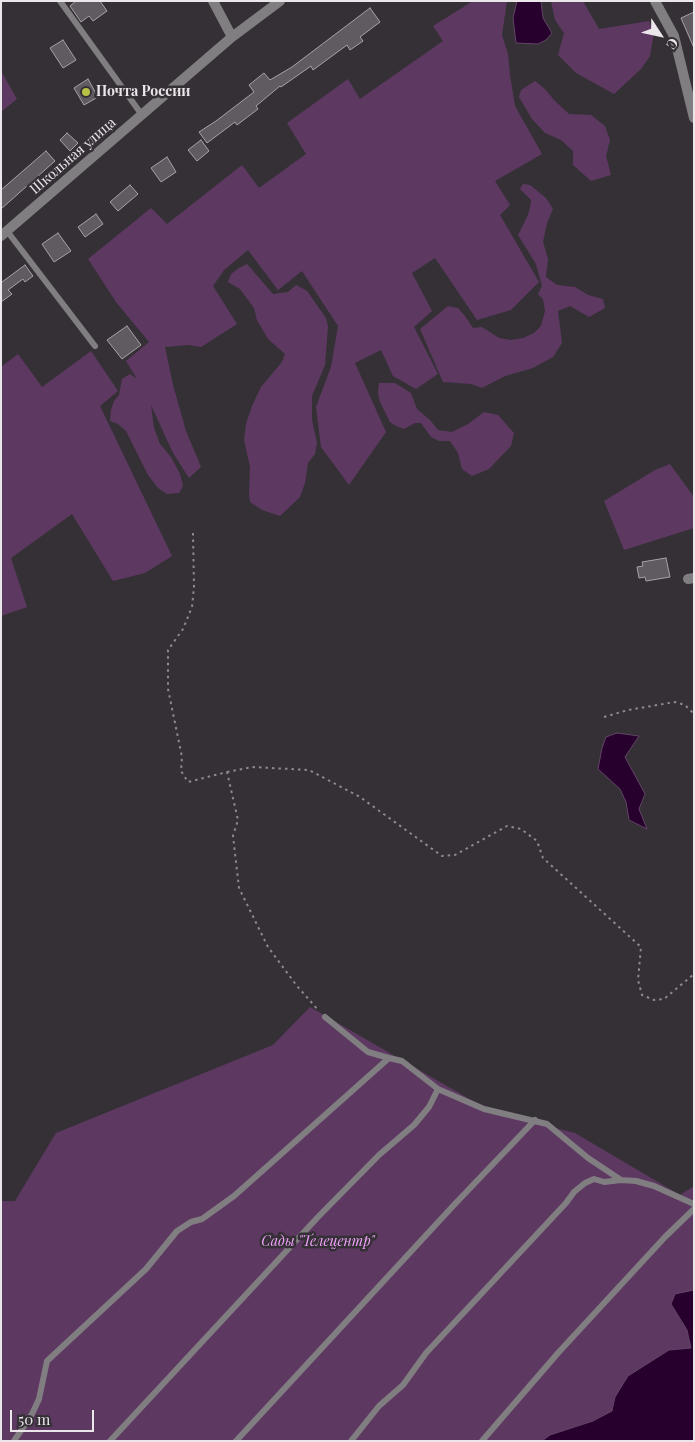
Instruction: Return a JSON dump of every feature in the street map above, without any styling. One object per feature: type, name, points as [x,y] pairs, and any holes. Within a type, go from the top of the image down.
[{"type":"street","points":[[213,1],[232,37]]},
{"type":"street","name":"Школьная улица","points":[[4,233],[232,37],[280,1]]},
{"type":"street","points":[[655,1],[674,36],[694,118]]},
{"type":"lane","points":[[60,1],[142,115]]},
{"type":"lane","points":[[4,233],[95,346]]},
{"type":"lane","points":[[325,1018],[368,1052],[402,1061],[438,1089],[484,1109],[547,1124],[588,1158],[621,1180]]},
{"type":"lane","points":[[14,1441],[32,1414],[39,1398],[47,1361],[146,1269],[177,1231],[191,1222],[202,1219],[234,1196],[389,1058]]},
{"type":"lane","points":[[110,1441],[318,1217],[379,1155],[414,1124],[429,1107],[438,1089]]},
{"type":"lane","points":[[236,1441],[452,1206],[535,1120]]},
{"type":"lane","points":[[351,1441],[380,1406],[403,1385],[426,1353],[566,1203],[574,1192],[585,1183],[594,1179],[604,1182],[636,1180],[694,1204]]},
{"type":"lane","points":[[482,1441],[486,1434],[572,1338],[665,1237],[694,1209]]},
{"type":"path","points":[[193,533],[194,587],[192,607],[183,629],[168,650],[168,689],[182,757],[181,771],[188,782],[252,767],[310,770],[360,797],[442,856],[455,855],[507,826],[520,830],[536,841],[543,858],[641,947],[638,980],[642,995],[654,1000],[664,999],[694,974]]},
{"type":"path","points":[[604,717],[628,710],[674,702],[686,705],[694,714]]},
{"type":"path","points":[[227,772],[238,820],[233,836],[239,888],[268,947],[297,986],[325,1018]]},
{"type":"green space","points":[[473,1],[507,1],[502,35],[508,54],[515,106],[542,154],[495,181],[510,205],[500,215],[539,282],[511,310],[477,320],[435,258],[412,273],[432,311],[414,327],[438,374],[416,389],[393,376],[381,350],[355,363],[386,432],[349,485],[321,447],[316,407],[331,367],[338,326],[302,271],[278,290],[248,250],[224,270],[213,286],[237,324],[201,347],[189,345],[165,347],[186,431],[201,467],[189,478],[173,453],[151,405],[154,428],[160,444],[171,457],[180,474],[183,486],[179,493],[167,494],[158,488],[148,475],[126,431],[118,424],[110,421],[111,410],[114,401],[119,395],[122,379],[130,374],[137,379],[126,361],[149,342],[116,302],[88,259],[151,208],[167,224],[242,165],[259,188],[306,154],[287,123],[348,79],[360,99],[443,41],[433,26]]},
{"type":"green space","points":[[551,1],[583,1],[599,29],[649,21],[654,33],[650,56],[641,69],[614,94],[576,73],[558,55],[564,33],[555,20]]},
{"type":"green space","points":[[1,71],[17,99],[1,112]]},
{"type":"green space","points":[[535,81],[569,114],[591,115],[605,126],[610,140],[606,156],[611,175],[591,181],[573,165],[573,151],[561,140],[545,133],[532,119],[519,97],[521,90]]},
{"type":"green space","points":[[523,184],[530,185],[546,198],[553,209],[547,223],[543,242],[548,259],[546,277],[557,285],[575,287],[588,295],[603,299],[605,308],[589,317],[570,306],[558,311],[562,343],[553,357],[533,368],[505,376],[482,388],[471,384],[443,382],[420,329],[448,306],[458,308],[473,328],[482,327],[499,338],[511,340],[523,338],[534,333],[541,326],[545,311],[543,299],[538,294],[542,286],[536,264],[518,235],[528,215],[531,203],[531,200],[520,189]]},
{"type":"green space","points":[[247,264],[273,294],[288,292],[296,285],[307,291],[326,318],[328,326],[325,365],[312,396],[312,420],[317,443],[315,454],[308,463],[305,483],[300,497],[280,516],[262,510],[250,502],[250,467],[244,440],[246,424],[261,387],[282,362],[285,354],[268,339],[257,320],[254,308],[240,289],[228,282],[231,274]]},
{"type":"green space","points":[[91,351],[118,391],[100,406],[172,556],[145,573],[113,581],[72,514],[11,558],[27,607],[1,616],[1,367],[18,354],[42,387]]},
{"type":"green space","points":[[379,383],[395,383],[411,393],[417,409],[438,430],[452,432],[468,424],[484,412],[498,415],[514,433],[511,446],[489,469],[472,476],[462,469],[458,453],[450,441],[439,441],[431,437],[421,423],[415,423],[404,429],[390,422],[380,402],[378,393]]},
{"type":"green space","points":[[670,464],[694,497],[694,528],[624,550],[604,501],[655,470]]},
{"type":"green space","name":"Сады \"Телецентр\"","points":[[310,1007],[492,1112],[575,1133],[680,1195],[694,1186],[694,1290],[671,1304],[687,1330],[692,1348],[669,1350],[652,1361],[615,1397],[612,1411],[593,1421],[550,1435],[542,1441],[1,1441],[1,1201],[15,1201],[56,1133],[273,1045]]},
{"type":"shaded area","points":[[517,1],[541,1],[543,18],[552,33],[546,40],[538,44],[516,43],[513,18]]},
{"type":"shaded area","points":[[617,733],[639,736],[625,757],[645,794],[639,809],[647,829],[629,820],[626,802],[620,789],[598,769],[606,737]]},
{"type":"shaded area","points":[[694,1290],[694,1441],[542,1441],[550,1435],[593,1421],[612,1411],[615,1397],[628,1376],[669,1350],[691,1348],[687,1330],[671,1304],[675,1294]]},
{"type":"building","points":[[76,1],[100,1],[107,11],[93,21],[89,16],[81,22],[70,6]]},
{"type":"building","points":[[370,8],[380,22],[360,37],[363,41],[350,50],[347,45],[313,70],[311,66],[280,86],[256,106],[258,109],[237,125],[235,122],[207,143],[199,132],[254,92],[249,85],[264,73],[270,80],[292,67]]},
{"type":"building","points":[[694,12],[694,48],[681,18]]},
{"type":"building","points":[[63,40],[76,60],[63,68],[50,48]]},
{"type":"building","points":[[88,79],[98,97],[84,105],[74,88]]},
{"type":"building","points":[[67,133],[78,143],[70,151],[60,140]]},
{"type":"building","points":[[201,140],[209,151],[197,161],[188,150]]},
{"type":"building","points":[[46,151],[55,161],[1,209],[1,190]]},
{"type":"building","points":[[167,157],[176,172],[161,182],[151,168]]},
{"type":"building","points":[[130,185],[138,194],[118,211],[110,202]]},
{"type":"building","points":[[96,214],[103,224],[85,237],[78,227]]},
{"type":"building","points":[[58,233],[71,251],[54,262],[42,244]]},
{"type":"building","points":[[25,265],[33,276],[25,282],[23,279],[8,290],[12,294],[1,302],[1,281]]},
{"type":"building","points":[[127,326],[141,345],[122,359],[107,340]]},
{"type":"building","points":[[666,558],[670,577],[646,581],[645,577],[639,578],[637,567],[643,566],[642,562]]},
{"type":"place","name":"Почта России","points":[[86,92]]}]
